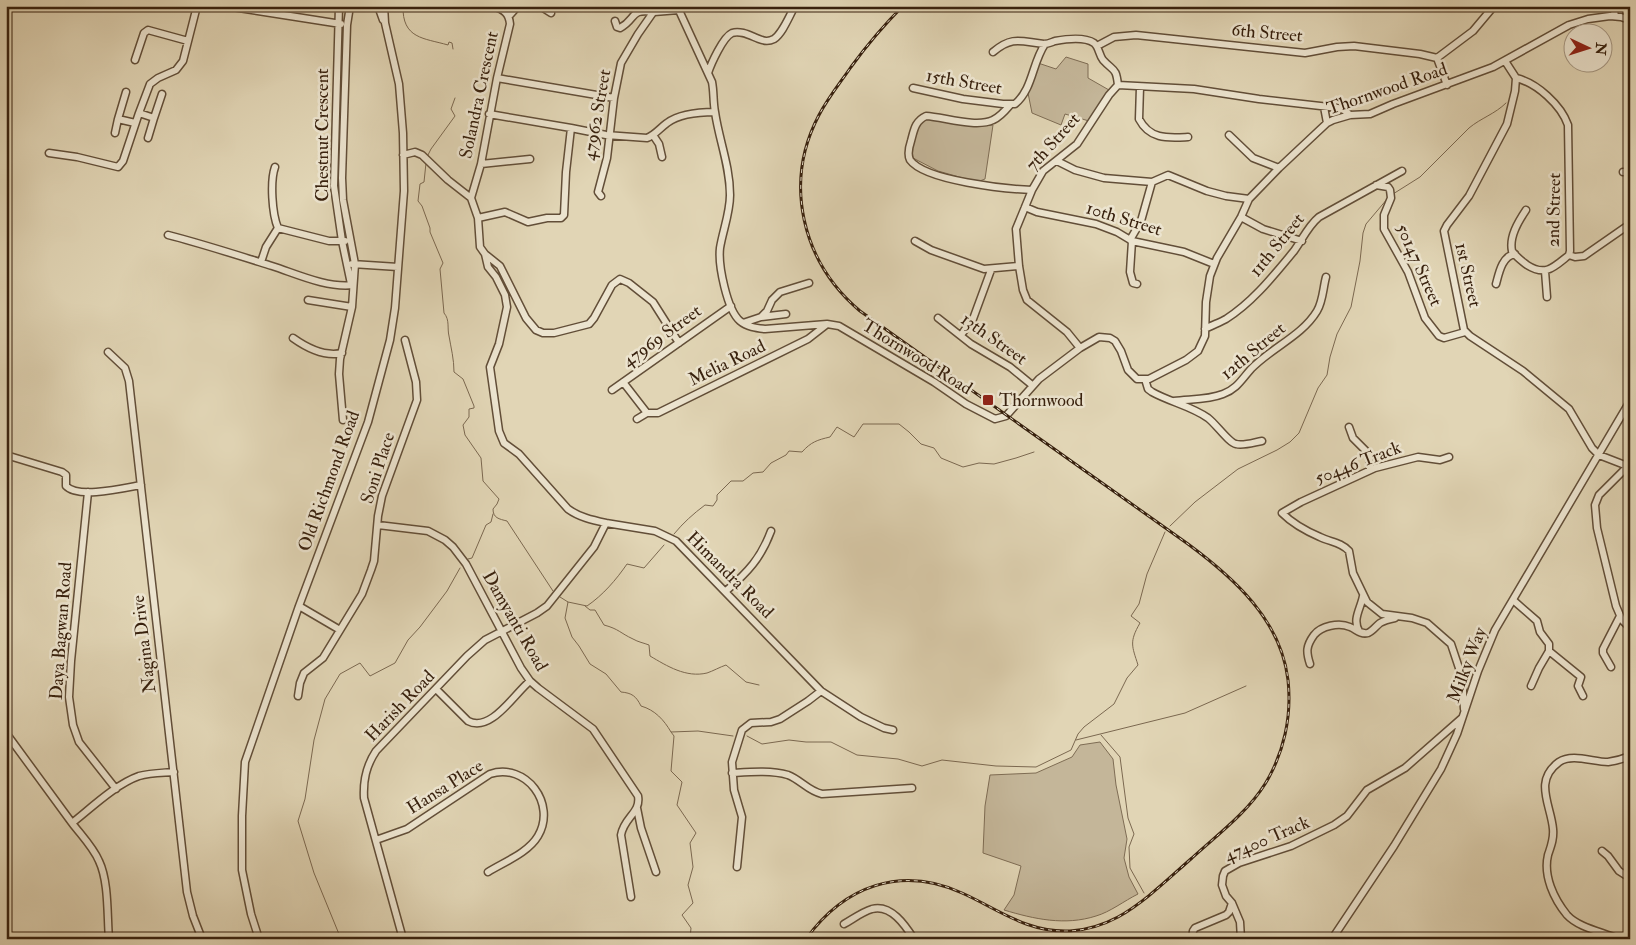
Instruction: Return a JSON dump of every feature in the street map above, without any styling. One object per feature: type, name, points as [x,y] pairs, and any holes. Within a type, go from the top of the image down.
[{"type":"street","points":[[49,152],[118,167],[123,161],[150,84],[179,67],[183,61],[197,6]]},
{"type":"street","points":[[226,6],[347,25]]},
{"type":"street","name":"Chestnut Crescent","points":[[339,6],[334,186],[342,242],[353,288]]},
{"type":"street","name":"Chestnut Crescent","points":[[343,420],[339,374],[352,307],[355,264],[343,200],[342,163],[347,25],[350,6]]},
{"type":"street","name":"Old Richmond Road","points":[[259,939],[251,914],[242,870],[245,762],[299,606],[368,422],[390,340],[395,308],[404,191],[403,133],[399,84],[385,23],[378,6]]},
{"type":"street","name":"Old Richmond Road","points":[[384,6],[385,23]]},
{"type":"street","name":"Solandra Crescent","points":[[471,198],[508,33],[509,16],[494,6]]},
{"type":"street","points":[[509,16],[518,6]]},
{"type":"street","points":[[540,6],[551,13]]},
{"type":"street","points":[[708,73],[711,64],[729,35],[735,33],[745,34],[770,41],[778,35],[795,6]]},
{"type":"street","points":[[1446,85],[1437,58],[1473,31],[1494,6]]},
{"type":"street","points":[[1614,6],[1614,16]]},
{"type":"street","points":[[615,21],[615,24],[620,28],[636,12],[654,12],[678,8],[708,73],[714,92],[715,112],[725,156],[730,194],[729,209],[720,250],[721,268],[731,306],[736,316],[743,323],[761,317],[786,314]]},
{"type":"street","name":"47962 Street","points":[[600,196],[598,192],[606,158],[619,73],[625,56],[654,12]]},
{"type":"street","name":"Thornwood Road","points":[[743,323],[765,329],[827,324],[839,326],[934,382],[966,404],[995,419],[1006,416],[1032,385],[1094,339],[1105,337],[1115,341],[1122,351],[1130,374],[1137,379],[1145,380],[1186,360],[1198,351],[1204,341],[1206,294],[1214,264],[1249,199],[1278,168],[1327,123],[1350,115],[1370,114],[1506,61],[1569,25],[1588,19],[1614,16],[1630,20]]},
{"type":"street","points":[[136,60],[144,33],[148,30],[188,41]]},
{"type":"street","name":"6th Street","points":[[1097,46],[1114,38],[1136,35],[1305,53],[1346,46],[1371,47],[1437,58]]},
{"type":"street","points":[[993,52],[1001,46],[1018,40],[1045,44],[1054,41],[1082,40],[1097,46],[1103,60],[1115,70],[1118,86],[1194,89],[1338,108],[1350,115]]},
{"type":"street","points":[[1032,190],[989,188],[946,178],[922,168],[912,161],[909,156],[909,149],[915,126],[920,118],[932,116],[962,121],[988,122],[1002,114],[1010,105],[1015,104],[1025,93],[1040,52],[1045,44]]},
{"type":"street","points":[[1506,61],[1516,78]]},
{"type":"street","points":[[497,78],[614,98]]},
{"type":"street","name":"2nd Street","points":[[1516,78],[1531,83],[1544,94],[1563,115],[1568,125],[1570,163],[1569,255],[1545,271],[1532,268],[1515,254],[1511,247],[1514,232],[1526,210]]},
{"type":"street","name":"1st Street","points":[[1516,78],[1511,109],[1504,132],[1469,196],[1444,231],[1465,332],[1530,376],[1569,409],[1592,448],[1599,455]]},
{"type":"street","name":"7th Street","points":[[1080,348],[1067,332],[1027,300],[1023,290],[1019,266],[1016,229],[1032,190],[1043,171],[1082,138],[1109,95],[1118,86]]},
{"type":"street","points":[[1140,87],[1139,119],[1141,123],[1159,137],[1188,137]]},
{"type":"street","name":"15th Street","points":[[913,88],[963,99],[1010,105]]},
{"type":"street","points":[[115,133],[126,92]]},
{"type":"street","points":[[148,138],[162,94]]},
{"type":"street","points":[[1324,107],[1327,123]]},
{"type":"street","points":[[139,112],[154,118]]},
{"type":"street","points":[[489,114],[610,135],[647,138],[674,119],[715,112]]},
{"type":"street","points":[[118,119],[135,123]]},
{"type":"street","points":[[478,218],[491,217],[505,212],[528,222],[562,218],[566,199],[566,172],[571,128]]},
{"type":"street","points":[[653,135],[659,144],[662,156]]},
{"type":"street","points":[[1229,136],[1253,158],[1278,168]]},
{"type":"street","points":[[403,155],[416,152],[422,155],[441,174],[471,198]]},
{"type":"street","points":[[480,164],[530,159]]},
{"type":"street","points":[[1057,161],[1067,167],[1096,177],[1152,182],[1168,175],[1207,191],[1249,199]]},
{"type":"street","points":[[274,167],[273,200],[275,221],[278,228]]},
{"type":"street","name":"11th Street","points":[[1205,329],[1227,318],[1243,306],[1271,278],[1319,218],[1402,171]]},
{"type":"street","points":[[1135,284],[1130,272],[1131,240],[1141,221],[1152,182]]},
{"type":"street","name":"50147 Street","points":[[1376,185],[1388,187],[1390,190],[1391,198],[1384,215],[1384,229],[1408,272],[1425,318],[1439,336],[1448,338],[1465,332]]},
{"type":"street","name":"Himandra Road","points":[[471,198],[478,218],[479,244],[485,254],[488,267],[496,277],[505,295],[507,307],[499,344],[490,367],[499,431],[504,443],[519,454],[564,505],[575,514],[606,523],[655,531],[676,541],[821,691],[861,717],[884,728],[893,730]]},
{"type":"street","name":"10th Street","points":[[1025,207],[1037,212],[1102,226],[1131,240],[1184,252],[1214,264]]},
{"type":"street","points":[[1241,217],[1262,230],[1302,241]]},
{"type":"street","points":[[1569,255],[1575,257],[1584,256],[1630,224]]},
{"type":"street","points":[[278,228],[329,241],[342,242],[350,240]]},
{"type":"street","points":[[261,262],[266,246],[278,228]]},
{"type":"street","points":[[168,235],[218,248],[329,284],[353,288]]},
{"type":"street","points":[[915,241],[931,250],[981,268],[991,270],[1019,266]]},
{"type":"street","points":[[485,254],[500,266],[526,318],[536,330],[543,333],[563,331],[589,324],[612,285],[618,280],[624,280],[652,302],[679,343]]},
{"type":"street","points":[[1496,284],[1505,259],[1515,254]]},
{"type":"street","points":[[347,264],[398,266]]},
{"type":"street","points":[[961,335],[973,318],[991,270]]},
{"type":"street","points":[[1545,271],[1547,297]]},
{"type":"street","name":"12th Street","points":[[1174,401],[1216,396],[1234,389],[1251,370],[1288,338],[1297,334],[1314,315],[1320,304],[1326,277]]},
{"type":"street","points":[[761,317],[767,311],[772,300],[780,292],[809,283]]},
{"type":"street","points":[[308,300],[352,307]]},
{"type":"street","name":"47969 Street","points":[[612,390],[731,306]]},
{"type":"street","name":"13th Street","points":[[938,318],[971,344],[1010,366],[1032,385]]},
{"type":"street","name":"Melia Road","points":[[637,419],[647,413],[658,413],[808,340],[827,324]]},
{"type":"street","points":[[293,338],[314,350],[334,354],[342,353]]},
{"type":"street","name":"Soni Place","points":[[298,696],[304,672],[322,658],[340,630],[367,583],[374,561],[382,496],[417,400],[416,382],[405,340]]},
{"type":"street","name":"Nagina Drive","points":[[108,352],[122,364],[128,374],[189,905],[202,939]]},
{"type":"street","points":[[1145,380],[1152,392],[1196,410],[1219,427],[1234,444],[1262,441]]},
{"type":"street","points":[[623,382],[647,413]]},
{"type":"street","name":"Milky Way","points":[[1332,939],[1432,785],[1451,749],[1478,671],[1495,630],[1630,401]]},
{"type":"street","points":[[1349,427],[1353,438],[1369,454],[1370,470]]},
{"type":"street","points":[[6,455],[62,472],[66,475],[67,488],[72,490],[88,492],[141,486]]},
{"type":"street","points":[[1599,455],[1629,466],[1599,495],[1595,505],[1597,528],[1620,616],[1624,624],[1630,628]]},
{"type":"street","name":"50446 Track","points":[[1363,596],[1353,573],[1349,550],[1297,525],[1282,513],[1301,502],[1370,470],[1418,457],[1440,460],[1449,457]]},
{"type":"street","name":"Daya Bagwan Road","points":[[88,492],[70,661],[69,697],[74,730],[79,742],[116,789]]},
{"type":"street","points":[[502,631],[547,606],[594,547],[606,523]]},
{"type":"street","name":"Damyanti Road","points":[[378,525],[428,531],[445,540],[460,555],[521,668],[530,681],[593,730],[638,796],[637,808],[640,828],[656,872]]},
{"type":"street","points":[[726,591],[747,573],[755,563],[771,531]]},
{"type":"street","points":[[1363,596],[1366,602],[1382,614],[1412,618],[1427,623],[1451,644],[1462,677],[1463,715]]},
{"type":"street","points":[[1360,632],[1357,629],[1356,619],[1363,596]]},
{"type":"street","points":[[1513,600],[1537,622],[1540,632],[1549,644],[1550,651],[1531,686]]},
{"type":"street","points":[[299,606],[340,630]]},
{"type":"street","points":[[1611,666],[1603,653],[1603,649],[1620,616]]},
{"type":"street","points":[[1310,664],[1307,645],[1321,628],[1340,625],[1368,633],[1386,620],[1399,617]]},
{"type":"street","name":"Harish Road","points":[[403,939],[364,798],[363,786],[366,772],[376,751],[468,656],[485,640],[502,631]]},
{"type":"street","points":[[1550,651],[1581,677],[1578,686],[1583,696]]},
{"type":"street","points":[[436,689],[468,721],[480,724],[497,715],[530,681]]},
{"type":"street","points":[[737,867],[742,817],[734,790],[732,762],[744,726],[751,723],[771,722],[780,719],[821,691]]},
{"type":"street","name":"47400 Track","points":[[1232,903],[1226,896],[1222,884],[1222,876],[1225,870],[1291,846],[1334,825],[1347,816],[1367,790],[1405,768],[1463,715]]},
{"type":"street","points":[[6,733],[95,853],[100,863],[105,885],[109,939]]},
{"type":"street","points":[[1618,939],[1576,922],[1567,915],[1555,897],[1548,868],[1548,855],[1553,840],[1553,826],[1544,793],[1548,776],[1555,766],[1563,760],[1571,758],[1611,762],[1630,756]]},
{"type":"street","points":[[72,823],[116,789],[138,777],[174,772]]},
{"type":"street","name":"Hansa Place","points":[[376,840],[407,829],[490,774],[499,772],[512,773],[524,778],[538,793],[543,807],[543,822],[538,836],[529,846],[488,872]]},
{"type":"street","points":[[732,773],[785,774],[812,791],[822,794],[912,788]]},
{"type":"street","points":[[631,896],[621,835],[625,822],[637,808]]},
{"type":"street","points":[[1602,851],[1619,871],[1630,878]]},
{"type":"street","points":[[1192,939],[1195,928],[1226,915],[1232,903]]},
{"type":"street","points":[[1232,903],[1240,922],[1241,939]]},
{"type":"street","points":[[844,924],[871,910],[885,910],[901,921],[914,939]]},
{"type":"shaded area","points":[[1066,57],[1088,64],[1088,78],[1109,90],[1089,121],[1065,114],[1061,125],[1032,113],[1028,93],[1038,63],[1056,69]]},
{"type":"shaded area","points":[[927,118],[980,126],[993,125],[985,179],[977,182],[938,171],[913,158],[912,150],[918,123]]},
{"type":"shaded area","points":[[1100,742],[1113,759],[1116,785],[1127,839],[1124,858],[1129,877],[1138,894],[1101,914],[1073,921],[1050,920],[1004,910],[1014,895],[1021,866],[983,853],[985,806],[990,775],[1036,773],[1072,757],[1080,745]]},
{"type":"waterway","points":[[403,6],[406,25],[410,31],[431,41],[448,45],[449,42],[452,43],[453,49]]},
{"type":"waterway","points":[[427,157],[455,116],[451,109],[455,98]]},
{"type":"waterway","points":[[1393,194],[1420,177],[1469,128],[1506,103]]},
{"type":"waterway","points":[[426,163],[424,182],[420,184],[418,201],[422,206],[443,263],[440,269],[444,313],[448,321],[454,372],[463,379],[474,406],[474,408],[469,409],[469,417],[463,425],[465,435],[481,458],[483,481],[499,499],[493,509],[495,516],[507,521],[553,591]]},
{"type":"waterway","points":[[1170,526],[1195,502],[1238,469],[1277,450],[1290,442],[1299,433],[1318,388],[1327,375],[1337,334],[1351,307],[1366,224],[1388,198]]},
{"type":"waterway","points":[[674,534],[705,505],[713,506],[717,500],[717,495],[731,481],[743,481],[753,473],[763,472],[771,463],[786,455],[789,451],[802,452],[814,442],[830,437],[837,427],[854,437],[863,424],[899,424],[921,444],[934,448],[941,458],[963,467],[979,463],[994,464],[1034,452]]},
{"type":"waterway","points":[[468,559],[472,558],[486,525],[491,522],[493,514]]},
{"type":"waterway","points":[[747,736],[762,744],[789,740],[831,742],[857,755],[898,759],[922,766],[942,760],[996,766],[1036,767],[1071,750],[1078,734],[1084,727],[1114,704],[1127,678],[1138,665],[1134,653],[1133,640],[1140,623],[1131,616],[1139,604],[1147,574],[1165,532]]},
{"type":"waterway","points":[[568,602],[587,606],[609,587],[627,564],[644,568],[664,545]]},
{"type":"waterway","points":[[341,939],[314,873],[298,821],[305,799],[314,740],[325,699],[340,674],[360,663],[370,676],[395,663],[408,640],[447,591],[460,568]]},
{"type":"waterway","points":[[560,597],[568,602],[565,618],[572,637],[590,664],[606,674],[621,692],[633,696],[641,706],[655,713],[671,732],[698,731],[733,736]]},
{"type":"waterway","points":[[585,606],[590,610],[595,610],[604,625],[649,645],[650,656],[670,667],[692,674],[699,674],[707,673],[726,665],[746,682],[759,685]]},
{"type":"waterway","points":[[1076,740],[1185,713],[1246,686]]},
{"type":"waterway","points":[[671,732],[674,736],[671,771],[682,782],[677,805],[696,833],[690,843],[693,867],[688,885],[693,903],[682,915],[691,928],[690,939]]},
{"type":"waterway","points":[[1101,735],[1120,757],[1128,818],[1134,834],[1129,847],[1130,868],[1144,893]]},
{"type":"railway","points":[[806,939],[821,921],[856,894],[875,886],[896,881],[917,881],[939,885],[962,893],[1013,919],[1054,931],[1070,931],[1095,927],[1112,920],[1138,904],[1250,805],[1265,784],[1277,760],[1285,734],[1289,707],[1288,680],[1284,658],[1276,638],[1253,602],[1238,586],[1188,544],[860,311],[840,291],[824,269],[812,245],[804,220],[801,194],[802,167],[808,141],[819,115],[834,91],[869,43],[903,6]]},
{"type":"place","name":"Thornwood","points":[[988,400]]}]
